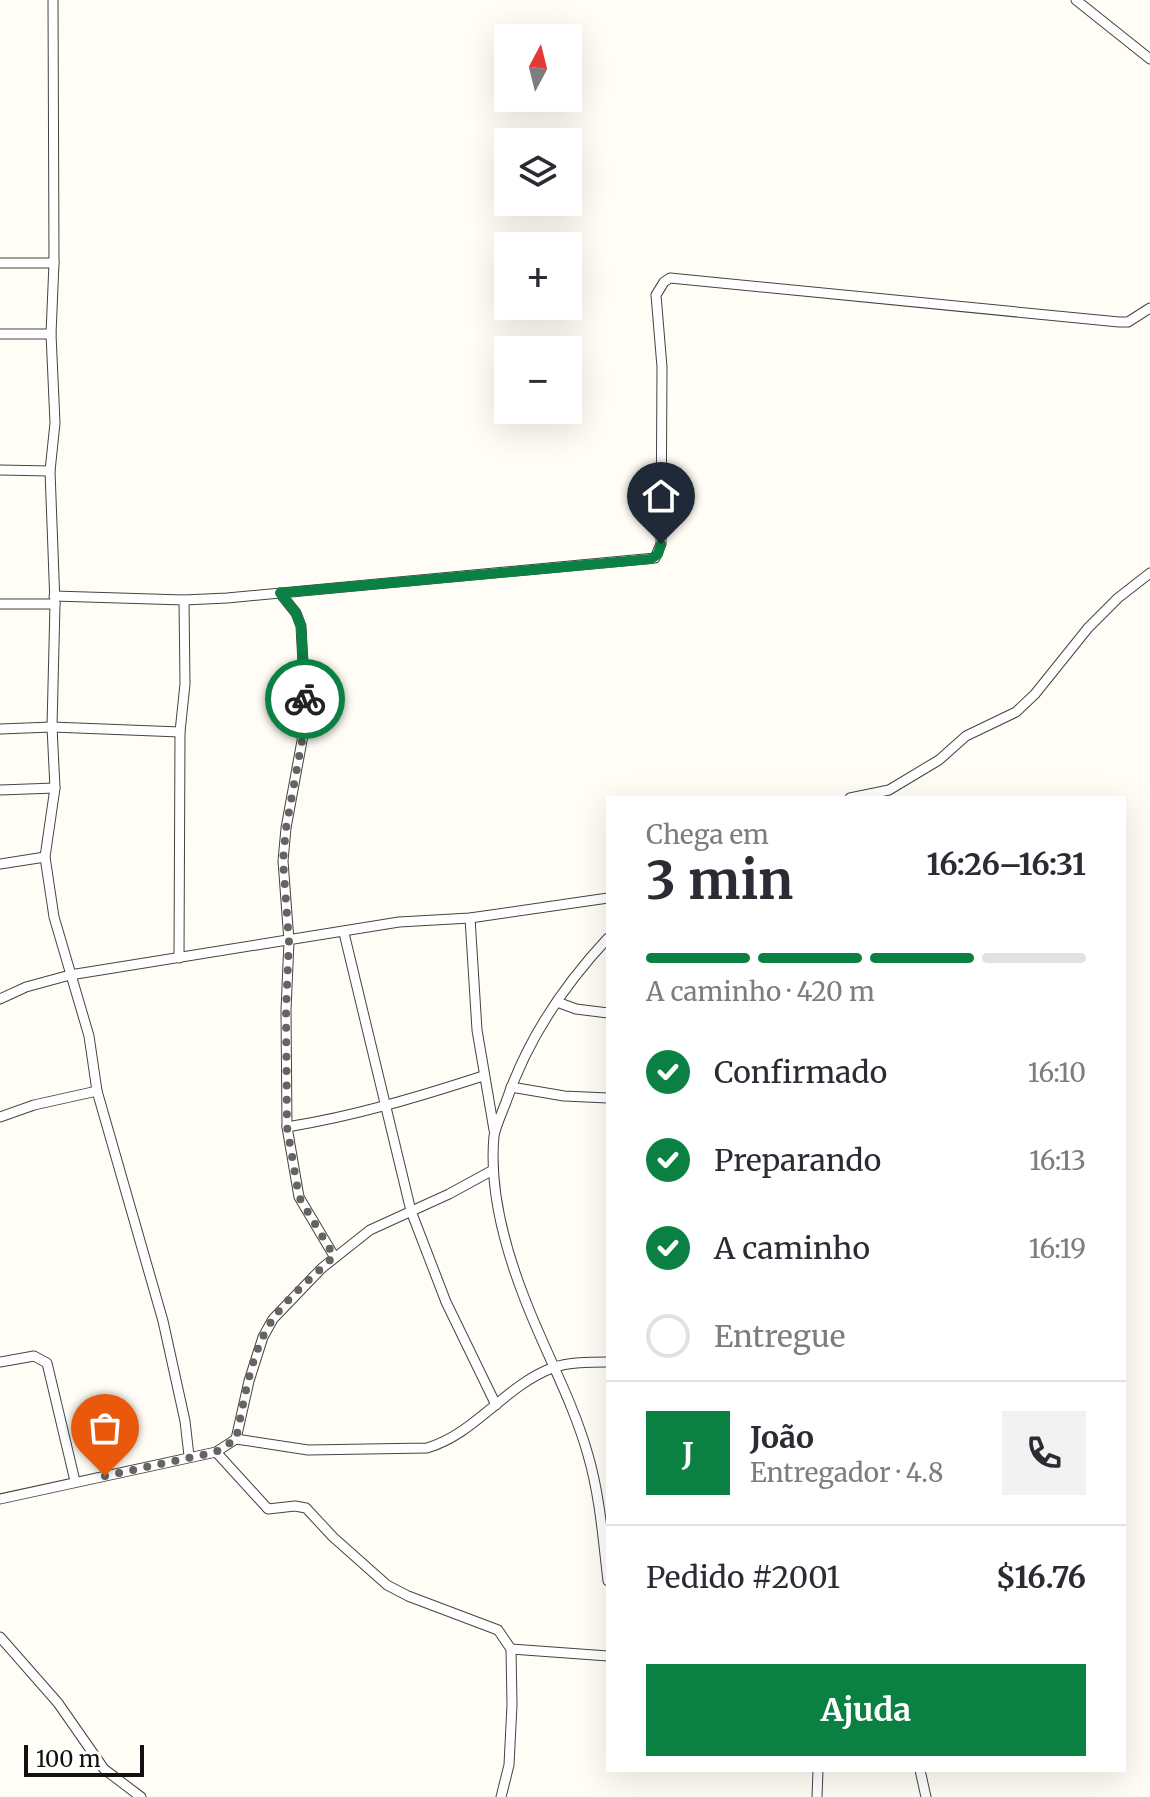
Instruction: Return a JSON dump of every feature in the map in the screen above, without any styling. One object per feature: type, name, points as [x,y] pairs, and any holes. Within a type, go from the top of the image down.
[{"type":"street","points":[[53,0],[54,263],[51,334],[55,423],[50,471],[55,788],[45,857],[54,917],[89,1036],[97,1091],[163,1321],[185,1421],[189,1456]]},
{"type":"street","points":[[1076,0],[1150,59]]},
{"type":"street","points":[[0,263],[54,263]]},
{"type":"street","points":[[0,604],[54,600],[184,600],[655,558],[661,544],[662,367],[656,295],[670,278],[1119,322],[1128,322],[1150,308]]},
{"type":"street","points":[[0,334],[51,334]]},
{"type":"street","points":[[0,470],[50,471]]},
{"type":"street","points":[[860,796],[889,790],[939,760],[966,736],[1016,712],[1035,694],[1088,628],[1118,598],[1150,573]]},
{"type":"street","points":[[280,593],[296,613],[301,626],[306,719],[283,861],[289,941],[287,1127],[299,1197],[334,1256]]},
{"type":"street","points":[[179,958],[184,600]]},
{"type":"street","points":[[0,729],[52,727],[180,732]]},
{"type":"street","points":[[0,790],[55,788]]},
{"type":"street","points":[[0,864],[45,857]]},
{"type":"street","points":[[0,999],[26,987],[70,975],[399,922],[470,918],[606,898]]},
{"type":"street","points":[[470,918],[477,1030],[494,1133],[493,1170],[509,1252],[588,1454],[599,1502],[606,1563]]},
{"type":"street","points":[[344,933],[411,1211],[446,1302],[496,1405]]},
{"type":"street","points":[[494,1133],[511,1087],[540,1028],[578,970],[606,940]]},
{"type":"street","points":[[557,1002],[576,1009],[606,1013]]},
{"type":"street","points":[[287,1127],[343,1118],[483,1076]]},
{"type":"street","points":[[511,1087],[564,1096],[606,1098]]},
{"type":"street","points":[[0,1117],[34,1105],[97,1091]]},
{"type":"street","points":[[236,1439],[249,1381],[263,1337],[273,1319],[334,1256],[370,1230],[493,1170]]},
{"type":"street","points":[[0,1362],[34,1356],[47,1363],[75,1481]]},
{"type":"street","points":[[0,1499],[216,1452],[236,1439],[308,1450],[427,1448],[442,1444],[458,1434],[553,1368],[606,1362]]},
{"type":"street","points":[[216,1452],[269,1510],[295,1506],[306,1508],[333,1537],[387,1585],[498,1630],[511,1649],[509,1765],[501,1797]]},
{"type":"street","points":[[0,1637],[58,1703],[104,1769],[141,1797]]},
{"type":"street","points":[[511,1649],[606,1656]]},
{"type":"street","points":[[817,1797],[818,1772]]},
{"type":"street","points":[[920,1772],[926,1797]]},
{"type":"way so far","points":[[105,1476],[216,1452],[236,1439],[263,1337],[273,1319],[334,1256],[299,1197],[287,1127],[289,941],[283,861],[306,719],[305,699]]},
{"type":"route","points":[[305,699],[301,626],[296,613],[280,593],[651,559],[658,554],[661,544]]}]
